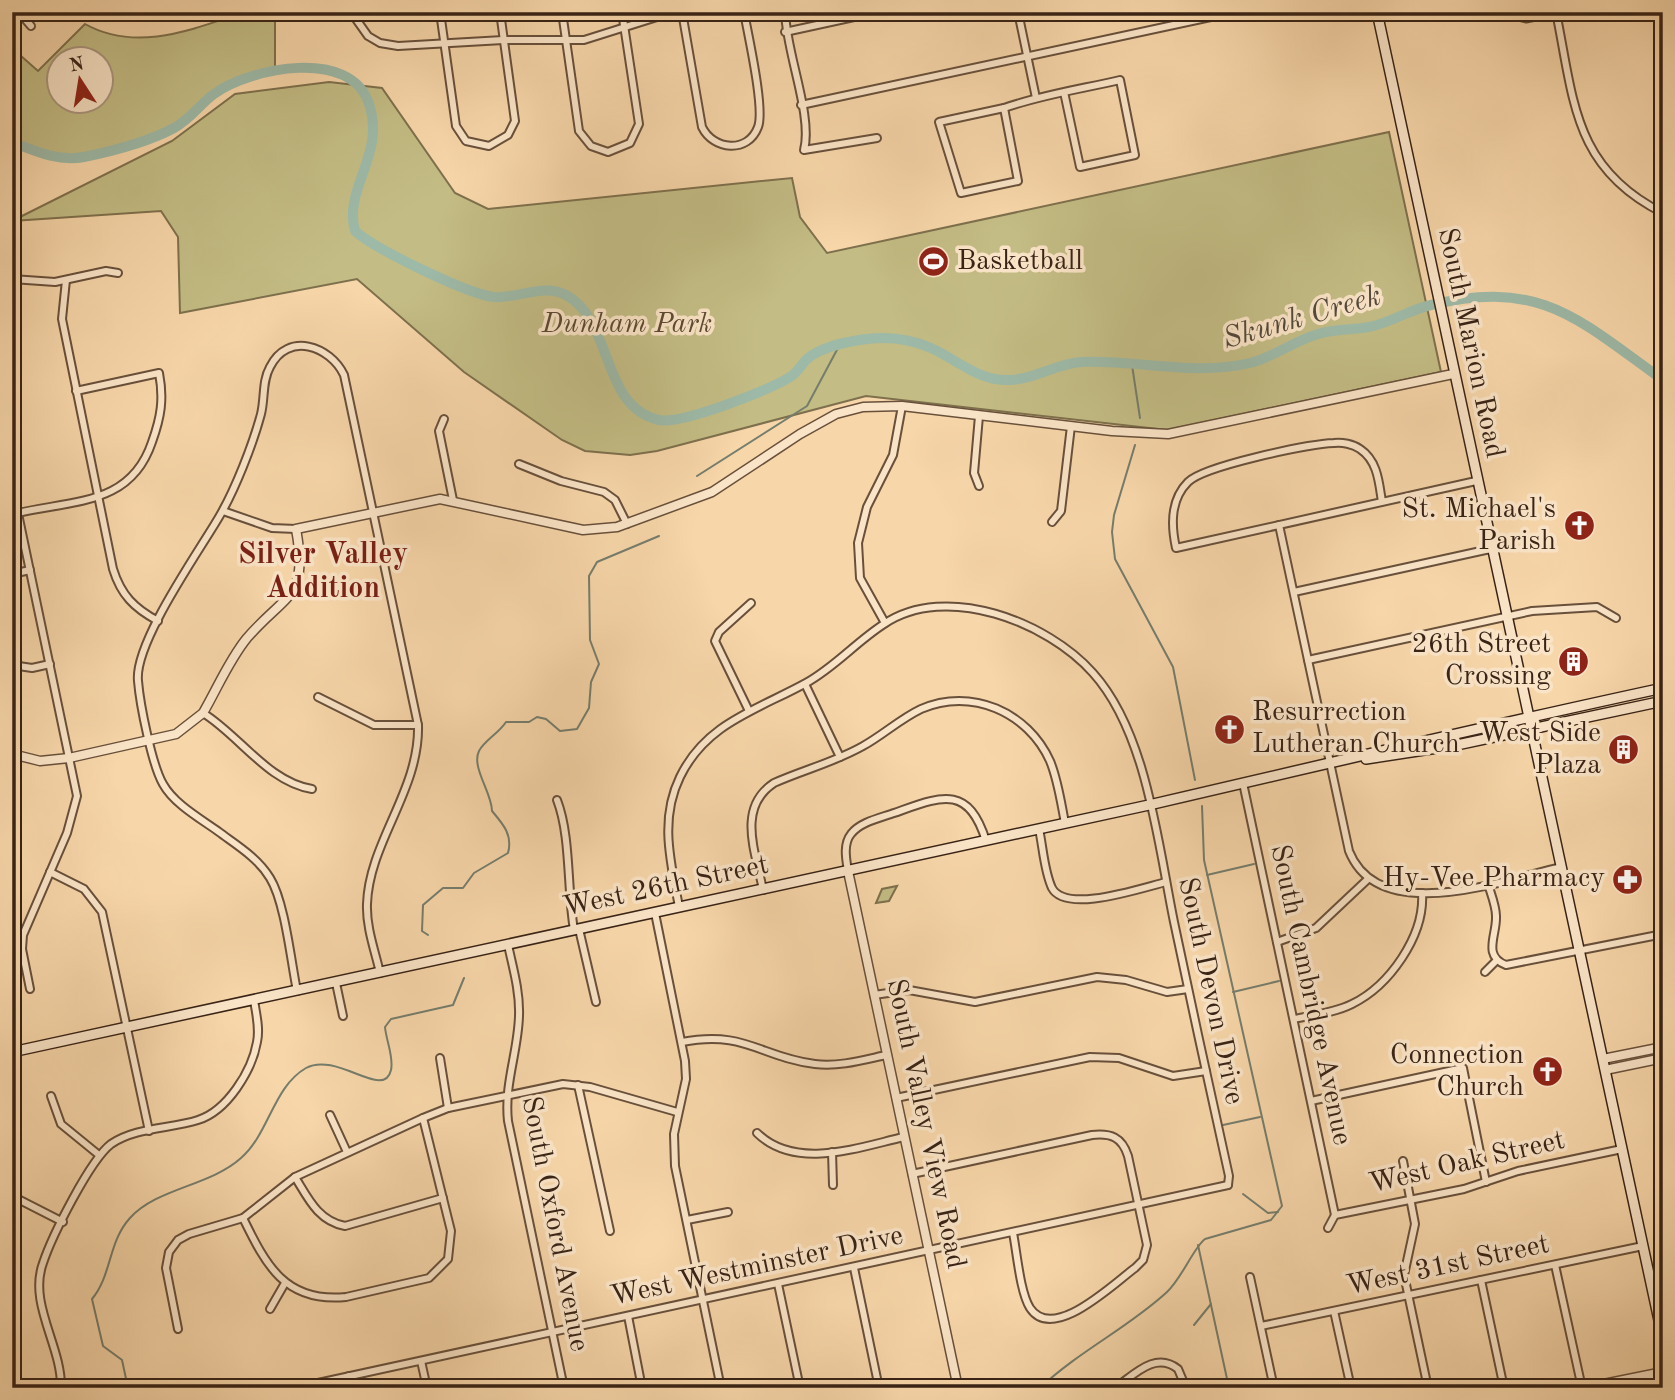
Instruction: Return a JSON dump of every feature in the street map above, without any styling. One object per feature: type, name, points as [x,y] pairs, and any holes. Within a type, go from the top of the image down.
[{"type":"main road","name":"South Marion Road","points":[[1377,12],[1490,549],[1562,867],[1663,1339]]},
{"type":"main road","name":"West 26th Street","points":[[1329,765],[1409,742],[1663,688]]},
{"type":"main road","points":[[1615,710],[1663,695]]},
{"type":"main road","name":"West 26th Street","points":[[12,1052],[1243,783],[1329,765],[1423,751],[1663,701]]},
{"type":"street","points":[[19,12],[31,26]]},
{"type":"street","points":[[351,12],[363,32],[380,43],[398,46],[594,38],[673,12]]},
{"type":"street","points":[[440,12],[442,44],[456,126],[466,141],[489,146],[508,135],[515,121],[500,12]]},
{"type":"street","points":[[562,12],[579,131],[595,149],[612,152],[630,143],[639,124],[622,12]]},
{"type":"street","points":[[682,12],[702,127],[710,139],[726,146],[751,138],[760,121],[744,12]]},
{"type":"street","points":[[785,12],[785,32],[806,136],[804,150],[877,138]]},
{"type":"street","points":[[785,32],[877,12]]},
{"type":"street","points":[[1018,12],[1036,98]]},
{"type":"street","points":[[801,105],[1234,12]]},
{"type":"street","points":[[1503,12],[1526,18],[1555,12],[1576,113],[1594,154],[1606,172],[1625,191],[1663,213]]},
{"type":"street","points":[[1004,108],[1018,181],[961,193],[939,121],[1004,108],[1036,98],[1064,92],[1120,80],[1135,155],[1080,167],[1064,92]]},
{"type":"street","points":[[12,279],[66,280],[106,271],[118,273]]},
{"type":"street","points":[[66,280],[62,319],[118,586],[139,611],[158,621]]},
{"type":"street","points":[[297,991],[272,881],[256,859],[170,793],[158,772],[138,671],[140,654],[223,511],[258,421],[270,366],[285,351],[309,346],[331,355],[344,375],[418,725],[416,758],[368,892],[368,918],[380,973]]},
{"type":"street","points":[[18,513],[98,495],[125,485],[146,459],[162,414],[159,373],[76,391]]},
{"type":"street","points":[[223,511],[272,528],[296,529],[434,500],[453,500],[583,530],[602,530],[628,524],[724,486],[790,440],[836,414],[863,407],[901,406],[1147,435],[1168,434],[1453,374]]},
{"type":"street","points":[[680,907],[668,845],[669,808],[685,767],[720,727],[805,684],[845,657],[885,623],[860,578],[858,543],[867,507],[893,455],[901,406]]},
{"type":"street","points":[[979,416],[974,474],[979,486]]},
{"type":"street","points":[[444,419],[439,431],[453,500]]},
{"type":"street","points":[[1052,522],[1062,510],[1072,426]]},
{"type":"street","points":[[1382,502],[1375,467],[1360,449],[1349,445],[1325,444],[1226,466],[1197,475],[1181,492],[1172,516],[1176,548],[1382,502],[1476,481]]},
{"type":"street","points":[[519,464],[561,481],[604,492],[615,500],[628,524]]},
{"type":"street","points":[[12,485],[76,788],[75,811],[23,935],[22,949],[30,989]]},
{"type":"street","points":[[1279,525],[1349,851],[1368,880],[1396,892],[1422,893],[1488,884],[1562,867]]},
{"type":"street","points":[[12,754],[40,761],[69,758],[151,741],[181,731],[203,713],[247,639],[293,592],[301,559],[296,529]]},
{"type":"street","points":[[1294,592],[1490,549]]},
{"type":"street","points":[[12,574],[30,570]]},
{"type":"street","points":[[749,711],[715,641],[719,632],[742,614],[751,603]]},
{"type":"street","points":[[1308,660],[1532,611],[1597,607],[1616,618]]},
{"type":"street","name":"South Devon Drive","points":[[885,623],[927,609],[976,610],[1018,621],[1060,644],[1093,673],[1120,710],[1133,739],[1149,805],[1229,1176],[1228,1185]]},
{"type":"street","points":[[12,665],[32,668],[50,664]]},
{"type":"street","points":[[805,684],[840,757]]},
{"type":"street","points":[[318,697],[374,725],[418,725]]},
{"type":"street","points":[[763,890],[750,822],[758,797],[774,783],[840,757],[932,705],[951,701],[984,704],[1018,720],[1035,738],[1051,764],[1065,823]]},
{"type":"street","points":[[203,713],[223,727],[255,757],[291,782],[312,789]]},
{"type":"street","name":"South Cambridge Avenue","points":[[1243,783],[1335,1215]]},
{"type":"street","points":[[848,871],[846,844],[855,829],[935,799],[957,799],[967,805],[977,816],[986,841]]},
{"type":"street","points":[[557,800],[564,823],[567,881],[596,1002]]},
{"type":"street","points":[[1039,829],[1050,883],[1056,893],[1066,900],[1081,901],[1166,883]]},
{"type":"street","name":"South Valley View Road","points":[[848,871],[958,1388]]},
{"type":"street","points":[[50,872],[84,889],[103,912],[149,1131]]},
{"type":"street","points":[[1277,942],[1298,937],[1316,928],[1368,880]]},
{"type":"street","points":[[1488,884],[1496,914],[1492,950],[1497,960],[1506,965],[1663,934]]},
{"type":"street","points":[[1294,1019],[1344,1007],[1371,993],[1413,939],[1421,916],[1422,893]]},
{"type":"street","points":[[655,913],[682,1042],[685,1079],[677,1112],[675,1166],[721,1388]]},
{"type":"street","name":"South Oxford Avenue","points":[[508,945],[518,990],[519,1016],[505,1096],[564,1388]]},
{"type":"street","points":[[1485,972],[1497,960]]},
{"type":"street","points":[[874,995],[909,990],[975,1002],[1097,977],[1126,980],[1167,992],[1188,989]]},
{"type":"street","points":[[336,983],[343,1016]]},
{"type":"street","points":[[61,1388],[59,1363],[39,1283],[43,1263],[63,1222],[99,1155],[121,1139],[206,1116],[232,1092],[257,1043],[254,1000]]},
{"type":"street","points":[[682,1042],[712,1037],[731,1038],[818,1064],[854,1062],[886,1055]]},
{"type":"street","points":[[1603,1059],[1663,1047]]},
{"type":"street","points":[[896,1098],[1090,1057],[1119,1058],[1173,1076],[1206,1071]]},
{"type":"street","points":[[440,1058],[448,1108]]},
{"type":"street","points":[[1605,1070],[1663,1058]]},
{"type":"street","points":[[1311,1101],[1463,1068],[1486,1182]]},
{"type":"street","points":[[178,1329],[167,1277],[167,1260],[173,1246],[189,1234],[243,1218],[295,1177],[423,1118],[448,1108],[552,1085],[578,1085],[677,1112]]},
{"type":"street","points":[[578,1085],[610,1231]]},
{"type":"street","points":[[51,1096],[61,1124],[99,1155]]},
{"type":"street","points":[[330,1115],[347,1152]]},
{"type":"street","points":[[243,1218],[262,1255],[285,1283],[307,1294],[332,1298],[429,1278],[445,1265],[450,1252],[450,1231],[423,1118]]},
{"type":"street","points":[[757,1133],[769,1142],[814,1154],[904,1138]]},
{"type":"street","points":[[912,1174],[1091,1135],[1119,1138],[1125,1148],[1147,1245],[1143,1260],[1072,1314],[1056,1320],[1045,1320],[1029,1305],[1013,1233]]},
{"type":"street","name":"West Oak Street","points":[[1328,1228],[1335,1215],[1622,1149]]},
{"type":"street","points":[[832,1152],[834,1185]]},
{"type":"street","points":[[1403,1161],[1415,1230],[1405,1266],[1408,1295],[1428,1388]]},
{"type":"street","points":[[295,1177],[318,1212],[330,1222],[345,1226],[443,1198]]},
{"type":"street","points":[[1228,1185],[1236,1189]]},
{"type":"street","name":"West Westminster Drive","points":[[295,1388],[1228,1185]]},
{"type":"street","points":[[12,1196],[63,1222]]},
{"type":"street","points":[[687,1220],[728,1212]]},
{"type":"street","name":"West 31st Street","points":[[1261,1326],[1643,1246]]},
{"type":"street","points":[[1555,1265],[1583,1388],[1663,1372]]},
{"type":"street","points":[[854,1268],[879,1388]]},
{"type":"street","points":[[1250,1278],[1274,1388]]},
{"type":"street","points":[[1481,1280],[1504,1388]]},
{"type":"street","points":[[270,1309],[285,1283]]},
{"type":"street","points":[[778,1284],[800,1388]]},
{"type":"street","points":[[1334,1311],[1350,1388]]},
{"type":"street","points":[[628,1316],[642,1388]]},
{"type":"street","points":[[421,1362],[427,1388]]},
{"type":"street","points":[[1115,1388],[1146,1365],[1163,1362],[1178,1369],[1186,1388]]},
{"type":"street","points":[[349,1376],[351,1388]]},
{"type":"green space","points":[[245,12],[275,12],[275,73],[228,86],[214,94],[191,117],[176,127],[105,153],[71,159],[58,158],[12,142],[12,48],[38,71],[46,63],[46,116],[116,116],[116,46],[63,46],[85,24],[105,33],[125,37],[185,31]]},
{"type":"green space","name":"Dunham Park","points":[[329,82],[382,88],[455,193],[488,209],[792,178],[800,217],[827,253],[1389,132],[1441,372],[1167,430],[866,396],[657,451],[630,455],[585,451],[562,440],[464,372],[357,279],[180,313],[178,237],[161,211],[12,221],[172,141],[235,94]]},
{"type":"green space","points":[[897,886],[889,901],[876,903],[882,889]]},
{"type":"waterway","name":"Skunk Creek","points":[[12,142],[56,157],[84,157],[130,146],[164,133],[185,120],[214,94],[251,77],[298,68],[322,69],[342,75],[359,86],[369,104],[373,122],[369,155],[355,200],[355,231],[422,270],[481,294],[503,297],[549,291],[566,295],[581,307],[592,324],[626,399],[640,412],[659,420],[686,417],[745,398],[790,377],[810,356],[823,349],[859,340],[887,338],[914,342],[931,348],[979,374],[999,380],[1020,379],[1082,362],[1187,368],[1229,367],[1267,357],[1318,334],[1369,327],[1423,307],[1469,298],[1502,297],[1531,301],[1557,310],[1607,339],[1663,380]]},
{"type":"waterway","points":[[697,476],[807,406],[839,346]]},
{"type":"waterway","points":[[1132,365],[1140,418]]},
{"type":"waterway","points":[[1135,445],[1114,515],[1112,532],[1115,559],[1173,667],[1195,780]]},
{"type":"waterway","points":[[428,935],[422,931],[423,905],[443,888],[463,888],[474,873],[508,853],[508,835],[492,811],[478,765],[479,751],[506,722],[529,722],[537,717],[546,719],[560,731],[577,729],[589,708],[591,682],[599,664],[590,640],[589,576],[597,562],[659,536]]},
{"type":"waterway","points":[[1040,1388],[1167,1292],[1205,1239],[1271,1220],[1282,1206],[1204,860],[1202,806]]},
{"type":"waterway","points":[[1207,875],[1254,864]]},
{"type":"waterway","points":[[128,1388],[122,1360],[103,1346],[92,1299],[103,1280],[118,1237],[130,1218],[154,1200],[214,1175],[241,1158],[258,1136],[278,1098],[295,1076],[306,1068],[318,1064],[331,1065],[369,1079],[387,1078],[392,1065],[385,1027],[391,1019],[453,1005],[464,978]]},
{"type":"waterway","points":[[1233,992],[1279,981]]},
{"type":"waterway","points":[[1223,1125],[1260,1117]]},
{"type":"waterway","points":[[1243,1194],[1268,1213],[1278,1212]]},
{"type":"waterway","points":[[1198,1245],[1229,1388]]},
{"type":"waterway","points":[[1194,1325],[1211,1304]]},
{"type":"place","name":"Basketball","points":[[934,262]]},
{"type":"place","name":"St. Michael's Parish","points":[[1579,526]]},
{"type":"place","name":"26th Street Crossing","points":[[1574,661]]},
{"type":"place","name":"Resurrection Lutheran Church","points":[[1229,729]]},
{"type":"place","name":"West Side Plaza","points":[[1624,750]]},
{"type":"place","name":"Hy-Vee Pharmacy","points":[[1628,879]]},
{"type":"place","name":"Connection Church","points":[[1547,1072]]},
{"type":"district","name":"Silver Valley Addition","points":[[323,572]]}]
